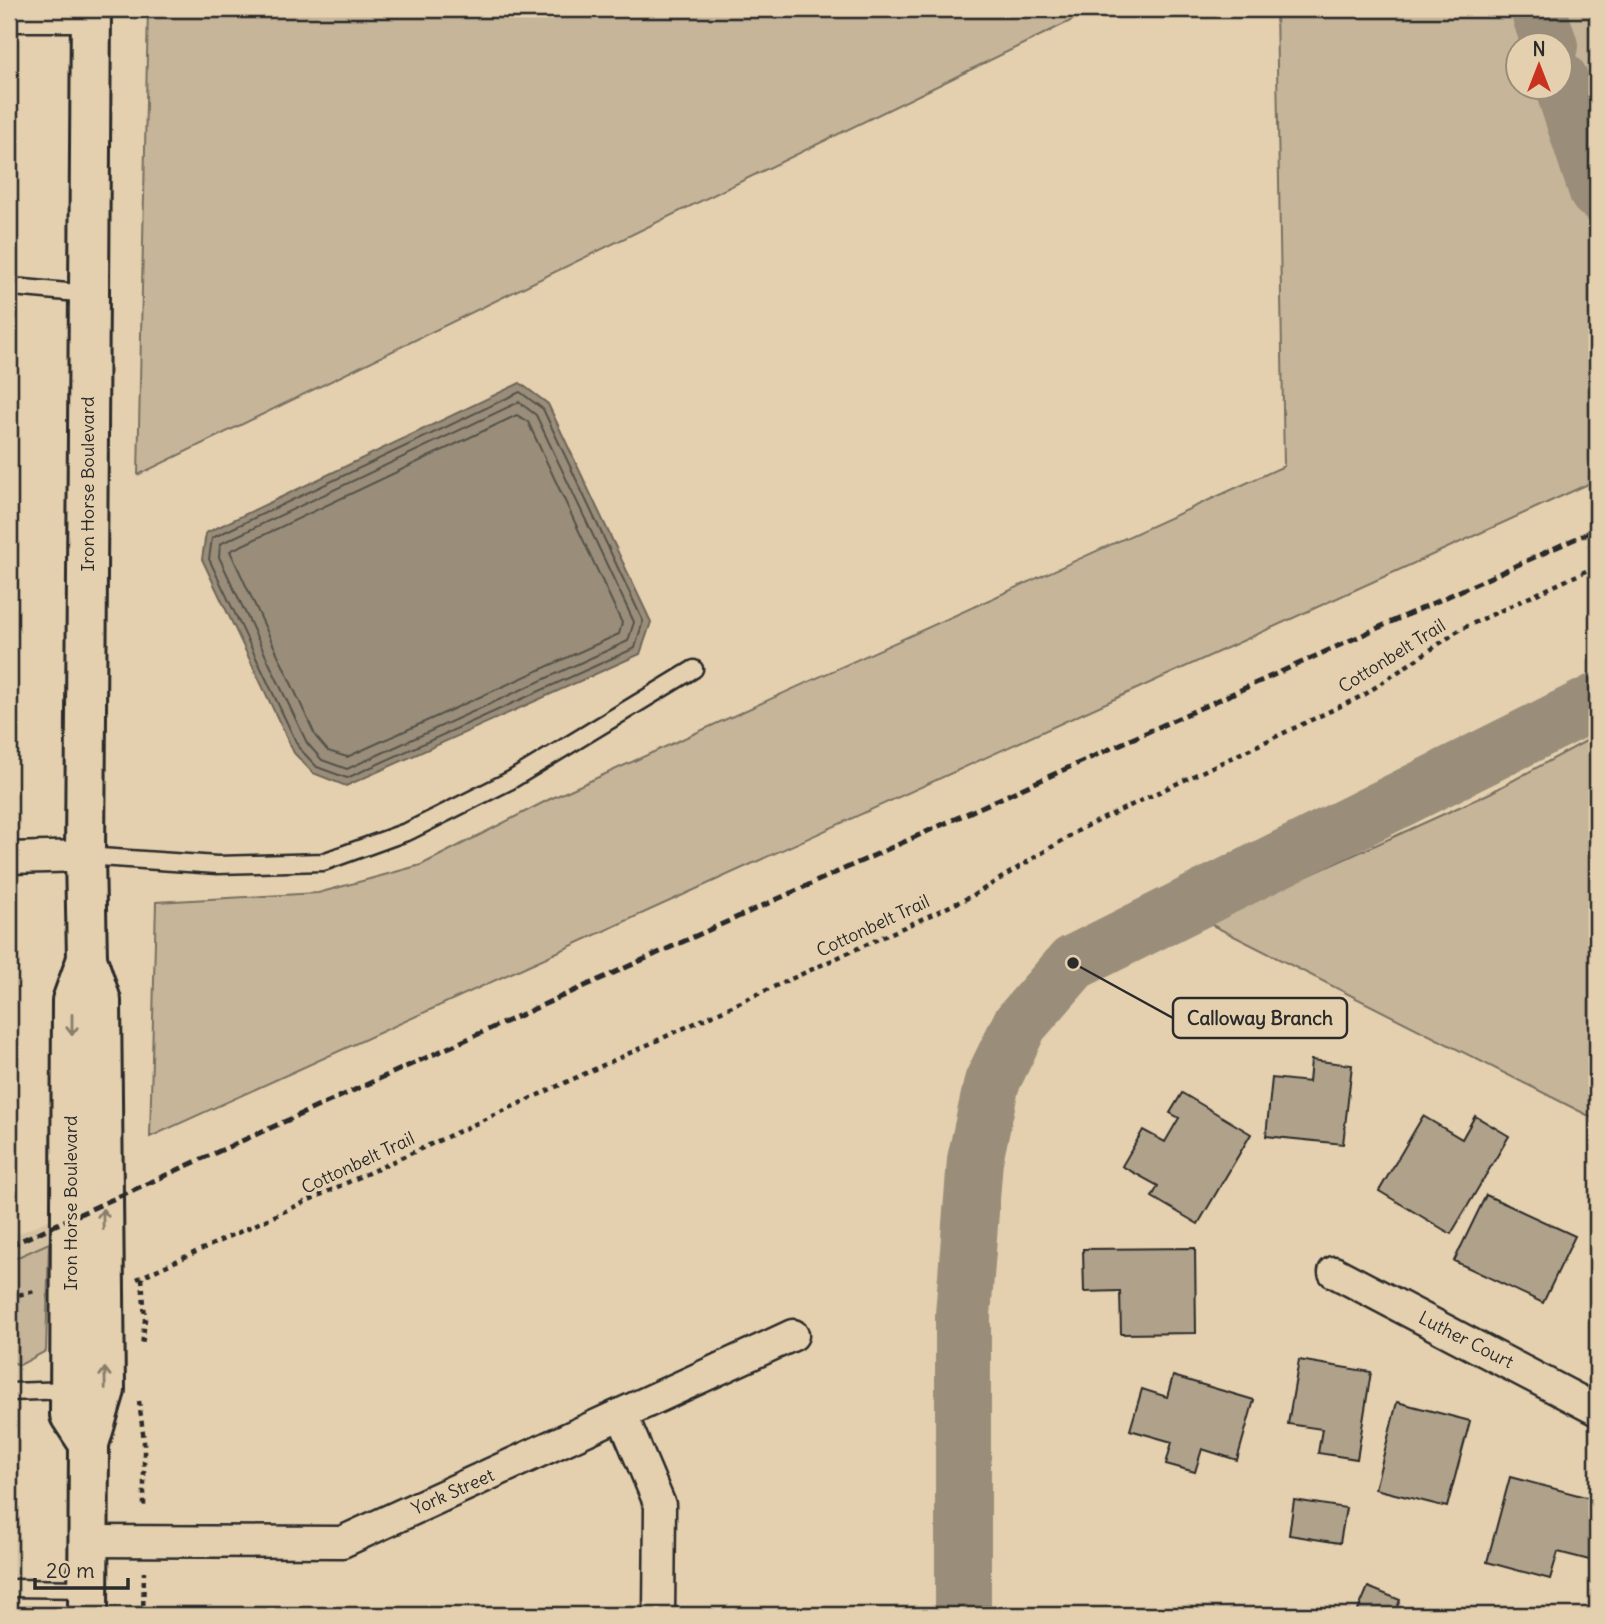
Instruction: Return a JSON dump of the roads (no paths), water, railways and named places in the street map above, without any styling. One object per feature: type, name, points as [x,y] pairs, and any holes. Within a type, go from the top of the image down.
[{"type":"street","points":[[9,16],[90,13]]},
{"type":"street","name":"Iron Horse Boulevard","points":[[88,1602],[89,1444],[105,1390],[100,1001],[87,959],[85,856],[90,13]]},
{"type":"street","points":[[9,858],[85,856]]},
{"type":"street","name":"Iron Horse Boulevard","points":[[87,959],[72,1001],[70,1415],[89,1444]]},
{"type":"street","name":"Luther Court","points":[[1334,1272],[1597,1410]]},
{"type":"street","name":"York Street","points":[[88,1541],[342,1542],[793,1335]]},
{"type":"street","points":[[622,1415],[660,1505],[659,1615]]},
{"type":"lane","points":[[9,280],[13,287],[89,294]]},
{"type":"lane","points":[[85,856],[217,865],[323,862],[409,831],[511,780],[694,669]]},
{"type":"lane","points":[[9,1392],[70,1390]]},
{"type":"lane","points":[[9,1588],[88,1602]]},
{"type":"water","points":[[520,383],[548,404],[651,622],[640,654],[346,786],[313,773],[294,753],[202,559],[206,533]]},
{"type":"waterway","points":[[1538,9],[1545,32]]},
{"type":"waterway","points":[[1568,102],[1597,192]]},
{"type":"waterway","points":[[963,1615],[963,1315],[975,1160],[992,1082],[1020,1024],[1073,963],[1597,701]]},
{"type":"railway","points":[[9,1246],[1597,529]]},
{"type":"place","name":"Calloway Branch","points":[[1073,963]]}]
